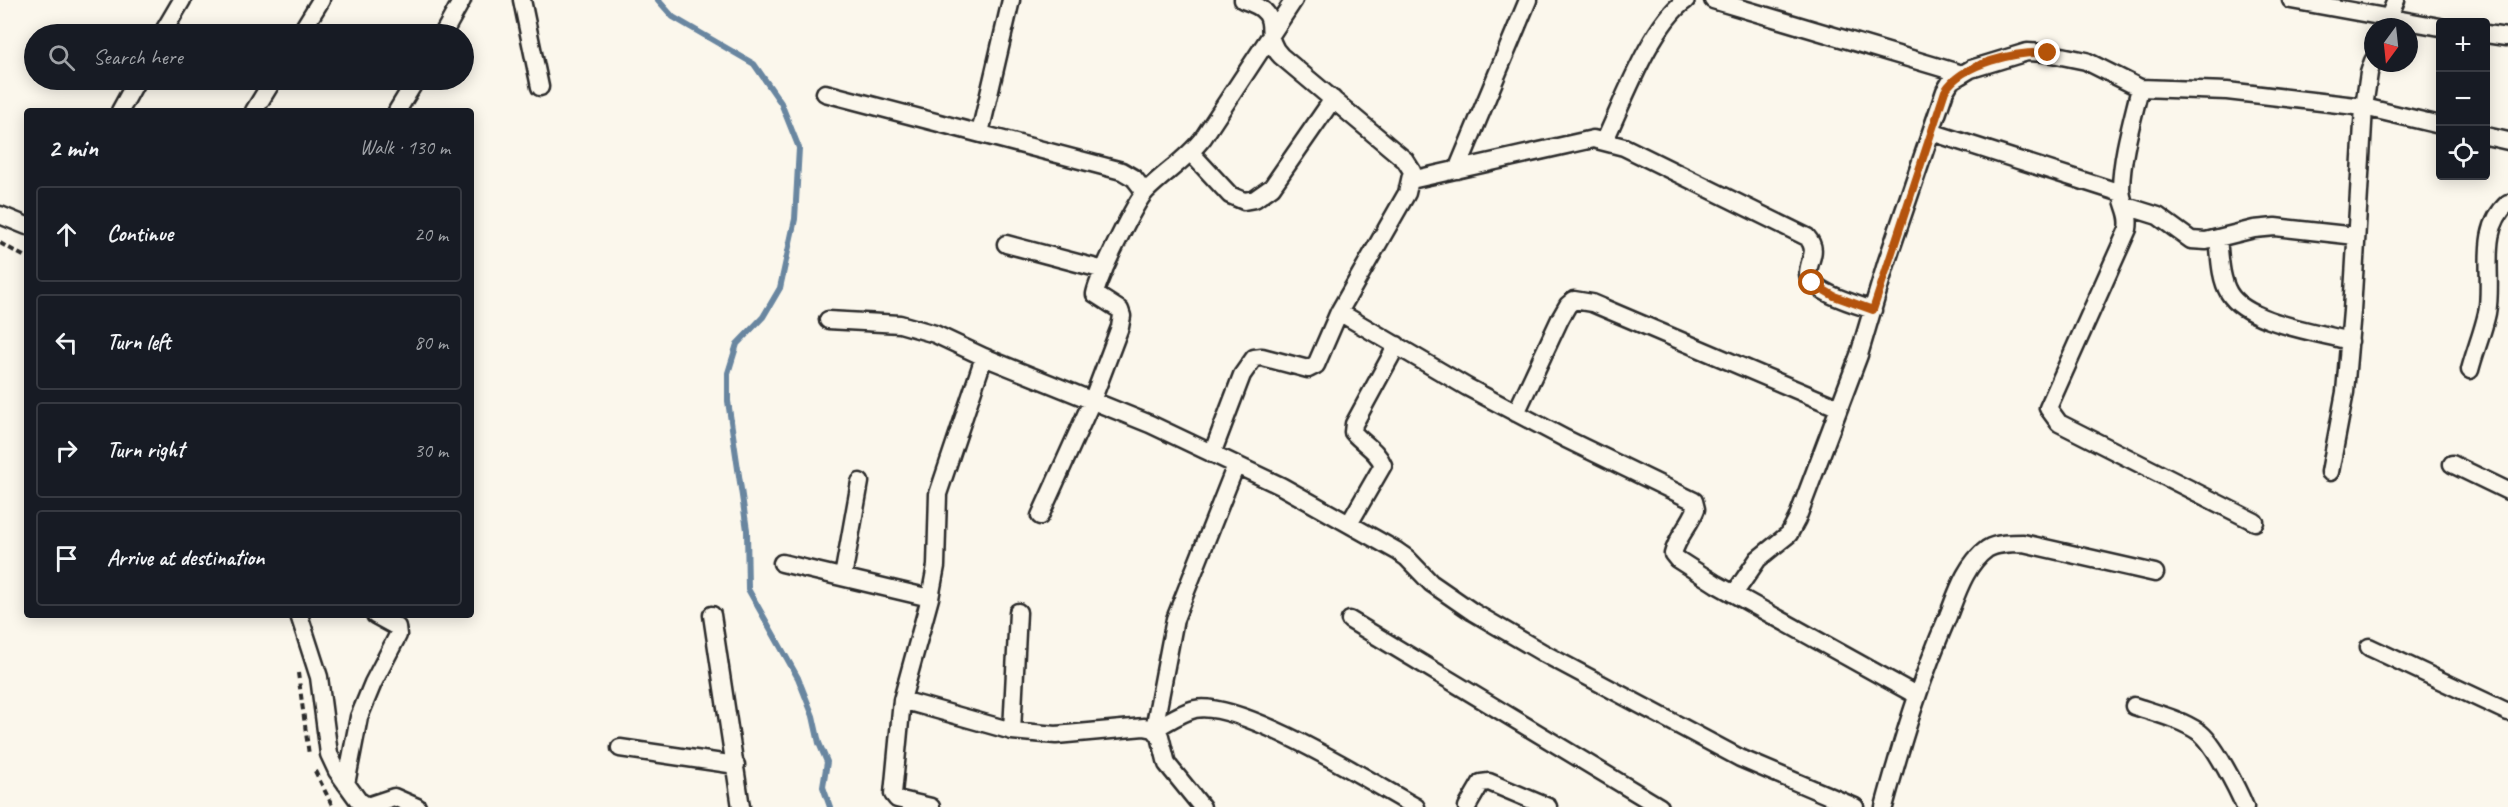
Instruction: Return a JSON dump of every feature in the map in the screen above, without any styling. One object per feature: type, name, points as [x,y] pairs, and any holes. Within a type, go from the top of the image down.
[{"type":"street","points":[[168,24],[182,0]]},
{"type":"street","points":[[306,24],[321,0]]},
{"type":"street","points":[[449,24],[462,0]]},
{"type":"street","points":[[522,0],[540,87]]},
{"type":"street","points":[[980,133],[1011,0]]},
{"type":"street","points":[[1212,454],[1233,396],[1247,365],[1254,358],[1262,357],[1308,369],[1316,365],[1326,347],[1339,312],[1407,193],[1412,171],[1405,160],[1274,49],[1269,14],[1263,8],[1243,0]]},
{"type":"street","points":[[1040,516],[1092,400],[1120,327],[1122,316],[1117,307],[1095,294],[1104,270],[1145,192],[1191,153],[1203,138],[1294,0]]},
{"type":"street","points":[[1457,170],[1528,0]]},
{"type":"street","points":[[1605,140],[1644,57],[1678,6],[1686,0]]},
{"type":"street","points":[[1713,0],[1962,74]]},
{"type":"street","points":[[2291,0],[2366,18]]},
{"type":"street","points":[[2389,18],[2396,0]]},
{"type":"street","points":[[2418,25],[2436,27]]},
{"type":"street","points":[[2490,35],[2506,37]]},
{"type":"street","points":[[1734,594],[1758,559],[1790,534],[1797,519],[1859,355],[1931,132],[1945,91],[1951,81],[1971,69],[2027,52],[2048,53],[2086,60],[2140,88],[2227,92],[2364,107],[2436,124]]},
{"type":"street","points":[[2330,472],[2345,392],[2364,107],[2371,72]]},
{"type":"street","points":[[2140,88],[2123,157],[2123,199],[2130,218],[2128,229],[2048,408],[2059,423],[2255,522]]},
{"type":"street","points":[[122,108],[132,90]]},
{"type":"street","points":[[257,108],[267,90]]},
{"type":"street","points":[[399,108],[410,90]]},
{"type":"street","points":[[825,93],[1122,171],[1134,178],[1145,192]]},
{"type":"street","points":[[1191,153],[1230,195],[1244,201],[1255,199],[1272,187],[1333,99]]},
{"type":"street","points":[[1931,132],[2123,199],[2158,216],[2192,240],[2206,241],[2254,229],[2275,227],[2356,236]]},
{"type":"street","points":[[2490,137],[2508,141]]},
{"type":"street","points":[[1411,180],[1593,139],[1605,140],[1624,147],[1807,237],[1813,244],[1814,252],[1808,274],[1812,283],[1834,296],[1873,310]]},
{"type":"street","points":[[2470,370],[2487,315],[2490,234],[2494,220],[2508,203]]},
{"type":"street","points":[[0,215],[24,225]]},
{"type":"street","points":[[2218,238],[2223,278],[2229,294],[2239,304],[2269,320],[2350,341]]},
{"type":"street","points":[[1006,244],[1104,270]]},
{"type":"street","points":[[1516,413],[1560,319],[1568,305],[1574,300],[1583,300],[1602,307],[1839,408]]},
{"type":"street","points":[[1339,312],[1516,413],[1694,501],[1696,509],[1693,517],[1676,542],[1673,554],[1691,570],[1916,695]]},
{"type":"street","points":[[828,320],[916,327],[1150,424],[1281,486],[1407,558],[1431,583],[1473,612],[1545,654],[1740,758],[1855,807]]},
{"type":"street","points":[[1349,524],[1383,465],[1379,455],[1353,432],[1354,424],[1397,345]]},
{"type":"street","points":[[931,807],[897,799],[893,794],[902,700],[930,598],[936,566],[938,494],[984,357]]},
{"type":"street","points":[[2452,464],[2508,491]]},
{"type":"street","points":[[1154,729],[1175,619],[1236,465]]},
{"type":"street","points":[[843,577],[860,482]]},
{"type":"street","points":[[1884,807],[1916,695],[1962,582],[1979,556],[1989,548],[2006,543],[2023,543],[2155,573]]},
{"type":"street","points":[[782,563],[930,598]]},
{"type":"street","points":[[1012,731],[1018,612]]},
{"type":"street","points":[[712,615],[741,807]]},
{"type":"street","points":[[299,618],[319,677],[329,754],[346,784],[358,800],[367,806],[394,797],[417,807]]},
{"type":"street","points":[[346,784],[359,717],[398,634],[397,627],[380,618]]},
{"type":"street","points":[[1350,620],[1660,807]]},
{"type":"street","points":[[2368,647],[2508,712]]},
{"type":"street","points":[[902,700],[1012,731],[1056,735],[1144,727],[1154,729],[1160,736],[1167,764],[1202,807]]},
{"type":"street","points":[[2134,706],[2201,733],[2210,744],[2245,807]]},
{"type":"street","points":[[1154,729],[1193,709],[1223,710],[1298,742],[1416,807]]},
{"type":"street","points":[[620,748],[736,765]]},
{"type":"street","points":[[1467,807],[1481,783],[1489,782],[1548,807]]},
{"type":"path","points":[[0,243],[24,256]]},
{"type":"waterway","points":[[658,0],[673,17],[754,64],[781,103],[799,148],[795,219],[780,288],[763,317],[737,344],[728,373],[728,401],[747,530],[748,589],[798,678],[813,716],[819,743],[827,762],[823,787],[830,807]]},
{"type":"route","points":[[1812,283],[1834,296],[1873,310],[1945,91],[1951,81],[1971,69],[2002,59],[2027,52],[2048,53]]}]
